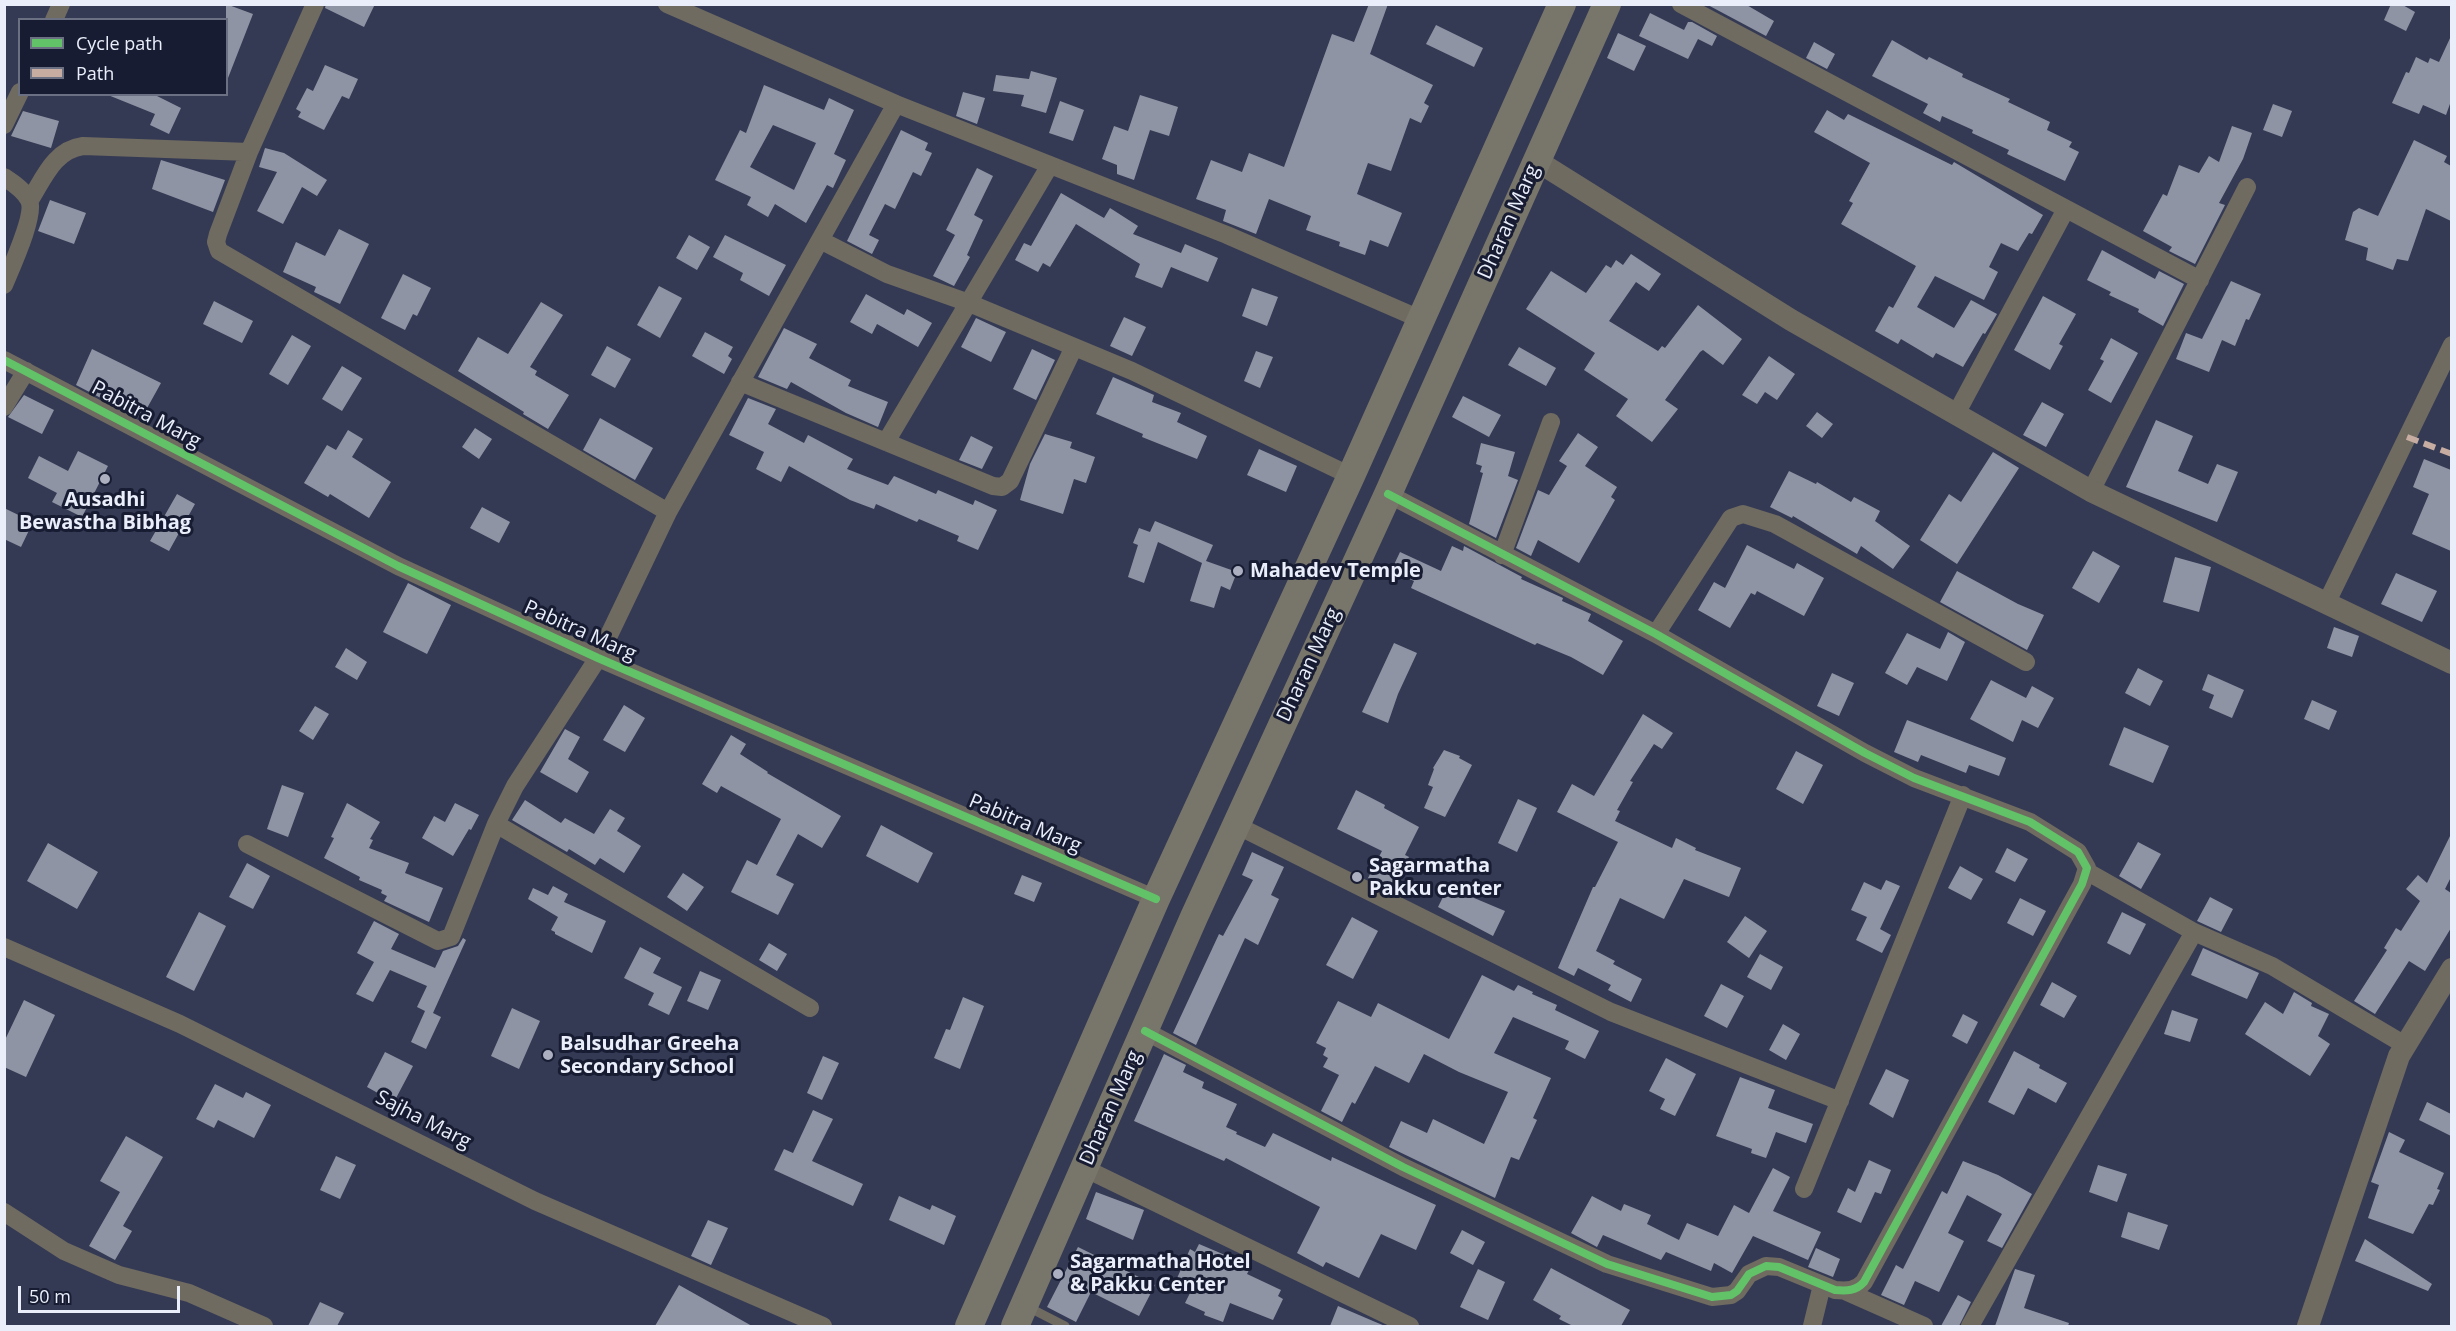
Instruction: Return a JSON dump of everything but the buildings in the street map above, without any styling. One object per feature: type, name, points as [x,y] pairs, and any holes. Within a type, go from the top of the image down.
[{"type":"main road","name":"Dharan Marg","points":[[969,1326],[1156,899],[1351,476],[1562,4]]},
{"type":"main road","name":"Dharan Marg","points":[[1019,1316],[1236,825],[1388,494],[1607,4]]},
{"type":"street","points":[[55,18],[61,4]]},
{"type":"street","points":[[315,4],[249,152],[218,234],[216,242],[219,251],[668,512]]},
{"type":"street","points":[[667,4],[896,104],[1227,235],[1420,319]]},
{"type":"street","points":[[1681,4],[2200,280]]},
{"type":"street","points":[[4,125],[18,96]]},
{"type":"street","points":[[247,844],[438,941],[452,937],[496,824],[515,786],[598,658],[668,512],[896,104]]},
{"type":"street","points":[[4,285],[30,214],[30,200],[58,156],[72,147],[249,152]]},
{"type":"street","points":[[1537,161],[1791,320],[2091,491],[2451,663]]},
{"type":"street","points":[[886,442],[1050,165]]},
{"type":"street","points":[[4,177],[30,200]]},
{"type":"street","points":[[2091,491],[2247,187]]},
{"type":"street","points":[[1956,414],[2066,209]]},
{"type":"street","points":[[820,240],[887,274],[969,303],[1132,370],[1351,476]]},
{"type":"street","points":[[2326,604],[2451,345]]},
{"type":"street","points":[[740,382],[993,486],[1002,487],[1010,481],[1074,346]]},
{"type":"street","name":"Pabitra Marg","points":[[4,360],[398,566],[598,658],[1156,899]]},
{"type":"street","points":[[4,407],[26,371]]},
{"type":"street","points":[[1502,555],[1551,422]]},
{"type":"street","points":[[1388,494],[1656,634],[1865,753],[1914,778],[2030,822],[2078,852],[2084,860],[2086,870],[2082,884],[1864,1282],[1859,1287],[1845,1291]]},
{"type":"street","points":[[1656,634],[1731,518],[1743,514],[1775,524],[2026,662]]},
{"type":"street","points":[[1804,1189],[1963,795]]},
{"type":"street","points":[[496,824],[810,1008]]},
{"type":"street","points":[[1236,825],[1611,1012],[1840,1101]]},
{"type":"street","points":[[2086,870],[2194,932],[2272,966],[2405,1045]]},
{"type":"street","points":[[1970,1326],[2194,932]]},
{"type":"street","name":"Sajha Marg","points":[[4,948],[180,1024],[536,1201],[823,1326]]},
{"type":"street","points":[[2308,1326],[2398,1056],[2451,969]]},
{"type":"street","points":[[1145,1030],[1403,1167],[1606,1264],[1712,1297],[1731,1295],[1737,1291],[1749,1274],[1766,1266],[1779,1267],[1835,1290],[1845,1291],[1924,1326]]},
{"type":"street","points":[[1084,1168],[1410,1326]]},
{"type":"street","points":[[4,1212],[64,1251],[119,1275],[189,1293],[264,1326]]},
{"type":"street","points":[[1812,1326],[1822,1285]]},
{"type":"lane","points":[[1019,1316],[1065,1326]]},
{"type":"marked path","points":[[2407,437],[2452,454]]},
{"type":"cycle path","points":[[4,360],[398,566],[598,658],[1156,899]]},
{"type":"cycle path","points":[[1145,1031],[1403,1167],[1607,1264],[1712,1297],[1731,1295],[1737,1291],[1749,1274],[1766,1266],[1779,1267],[1835,1290],[1851,1290],[1864,1282],[2082,884],[2087,868],[2078,852],[2030,822],[1914,778],[1865,753],[1656,634],[1388,494]]},
{"type":"place","name":"Ausadhi Bewastha Bibhag","points":[[105,479]]},
{"type":"place","name":"Mahadev Temple","points":[[1238,571]]},
{"type":"place","name":"Sagarmatha Pakku center","points":[[1357,877]]},
{"type":"place","name":"Balsudhar Greeha Secondary School","points":[[548,1055]]},
{"type":"place","name":"Sagarmatha Hotel & Pakku Center","points":[[1058,1274]]}]
